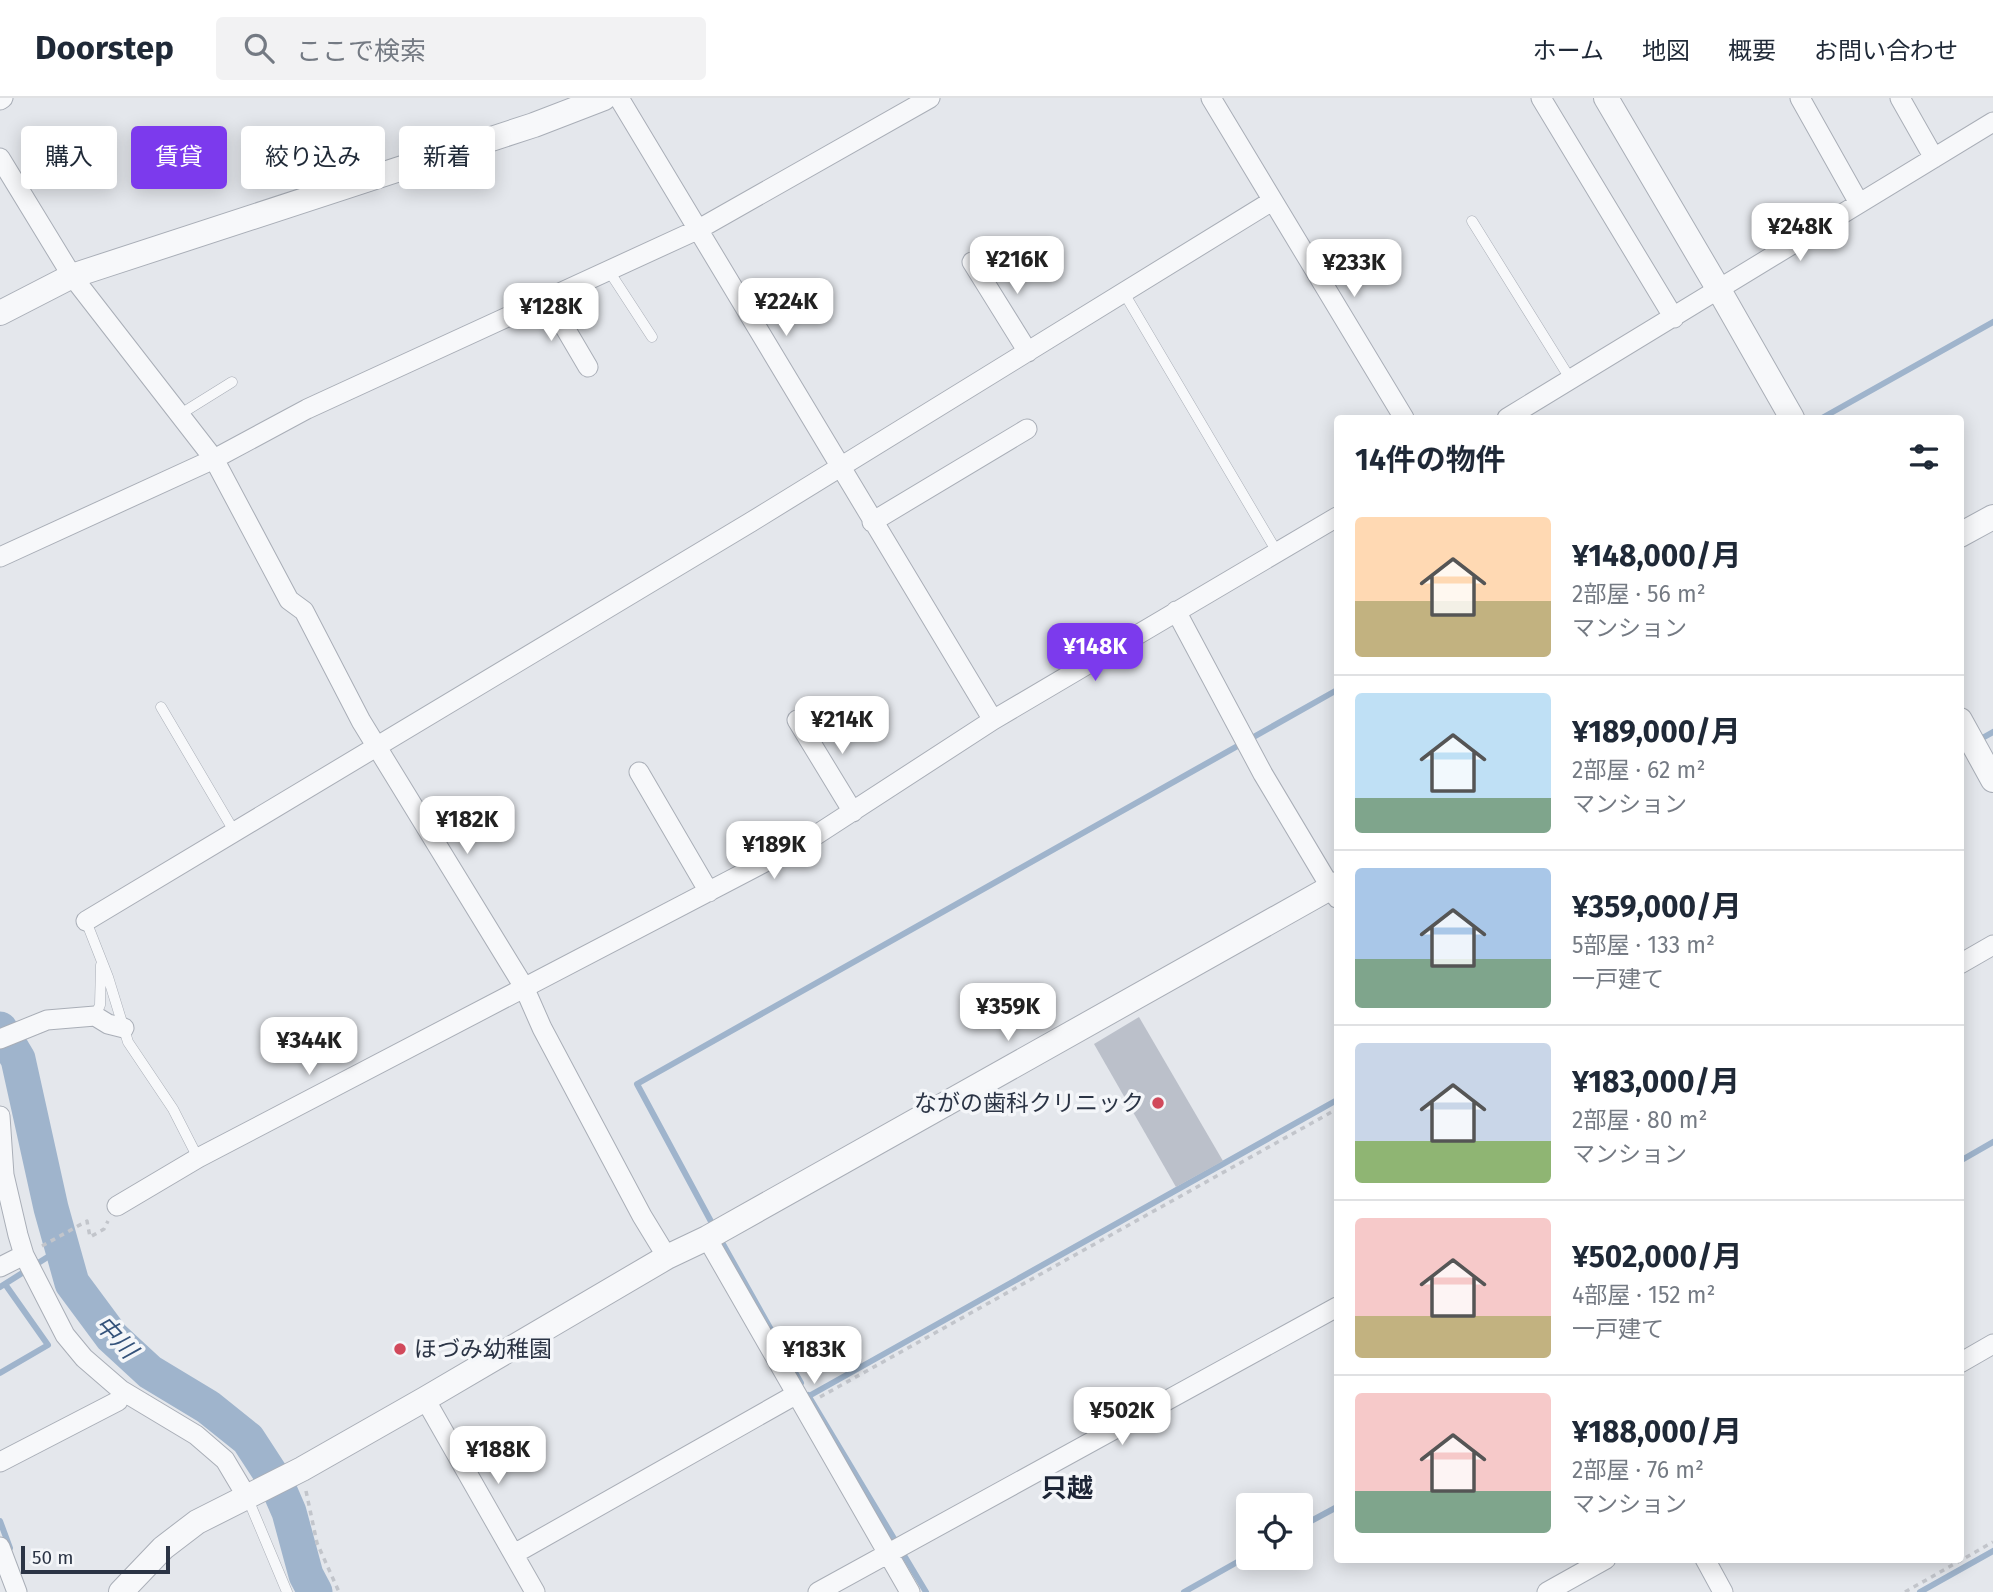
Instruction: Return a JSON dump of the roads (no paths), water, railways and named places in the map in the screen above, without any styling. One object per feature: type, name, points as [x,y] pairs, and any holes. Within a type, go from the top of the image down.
[{"type":"street","points":[[0,313],[72,276],[534,125],[604,98]]},
{"type":"street","points":[[619,98],[839,468],[993,720]]},
{"type":"street","points":[[0,557],[214,459],[306,409],[699,229],[930,98]]},
{"type":"street","points":[[1211,98],[1402,415]]},
{"type":"street","points":[[1541,98],[1674,318]]},
{"type":"street","points":[[1606,98],[1790,415]]},
{"type":"street","points":[[1800,98],[1859,203]]},
{"type":"street","points":[[1900,98],[1934,158]]},
{"type":"street","points":[[1512,415],[1993,122]]},
{"type":"street","points":[[0,158],[72,276],[214,459],[289,600],[304,611],[360,721],[524,987],[542,1028],[642,1216],[667,1257]]},
{"type":"street","points":[[86,920],[839,468],[1272,201]]},
{"type":"street","points":[[972,262],[1028,352]]},
{"type":"street","points":[[548,299],[588,367]]},
{"type":"street","points":[[872,522],[1027,429]]},
{"type":"street","points":[[1964,533],[1993,517]]},
{"type":"street","points":[[117,1206],[198,1158],[813,837],[993,720],[1334,519]]},
{"type":"street","points":[[1176,611],[1264,774],[1334,888]]},
{"type":"street","points":[[797,720],[853,812]]},
{"type":"street","points":[[1964,727],[1993,780]]},
{"type":"street","points":[[639,772],[709,892]]},
{"type":"street","points":[[121,1592],[163,1548],[197,1522],[302,1469],[667,1257],[707,1238],[1334,891]]},
{"type":"street","points":[[1964,962],[1993,945]]},
{"type":"street","points":[[8,1035],[47,1020],[95,1016],[108,1024],[124,1028]]},
{"type":"street","points":[[0,1116],[4,1175],[24,1255],[65,1335],[84,1358],[121,1390],[196,1435],[225,1460],[247,1497]]},
{"type":"street","points":[[707,1238],[910,1592]]},
{"type":"street","points":[[0,1267],[24,1255]]},
{"type":"street","points":[[818,1592],[1334,1309]]},
{"type":"street","points":[[1964,1361],[1993,1344]]},
{"type":"street","points":[[425,1399],[535,1592]]},
{"type":"street","points":[[0,1462],[118,1401]]},
{"type":"street","points":[[514,1554],[799,1401]]},
{"type":"street","points":[[0,1547],[17,1592]]},
{"type":"street","points":[[1547,1592],[1599,1563]]},
{"type":"street","points":[[1707,1563],[1723,1592]]},
{"type":"lane","points":[[1472,221],[1571,381]]},
{"type":"lane","points":[[609,271],[652,337]]},
{"type":"lane","points":[[1124,293],[1277,552]]},
{"type":"lane","points":[[178,415],[232,382]]},
{"type":"lane","points":[[162,707],[234,831]]},
{"type":"lane","points":[[86,920],[128,1042],[173,1109],[198,1158]]},
{"type":"lane","points":[[95,1016],[100,1005],[101,960]]},
{"type":"lane","points":[[247,1497],[287,1592]]},
{"type":"waterway","points":[[1827,415],[1993,322]]},
{"type":"waterway","points":[[714,1227],[637,1084],[1334,692]]},
{"type":"waterway","points":[[1977,741],[1993,732]]},
{"type":"waterway","name":"中川","points":[[0,1029],[18,1059],[51,1208],[72,1283],[112,1337],[150,1372],[208,1407],[248,1439],[276,1482],[289,1512],[306,1575],[315,1592]]},
{"type":"waterway","points":[[809,1396],[1334,1102]]},
{"type":"waterway","points":[[1964,1159],[1993,1142]]},
{"type":"waterway","points":[[719,1237],[801,1383]]},
{"type":"waterway","points":[[0,1287],[62,1248]]},
{"type":"waterway","points":[[0,1373],[48,1345],[5,1284]]},
{"type":"waterway","points":[[808,1395],[926,1592]]},
{"type":"waterway","points":[[1313,1520],[1334,1509]]},
{"type":"waterway","points":[[0,1521],[10,1548]]},
{"type":"waterway","points":[[1920,1592],[1993,1551]]},
{"type":"waterway","points":[[1184,1592],[1236,1563]]},
{"type":"place","name":"ながの歯科クリニック","points":[[1158,1103]]},
{"type":"place","name":"ほづみ幼稚園","points":[[400,1349]]},
{"type":"district","name":"只越","points":[[1067,1488]]}]
